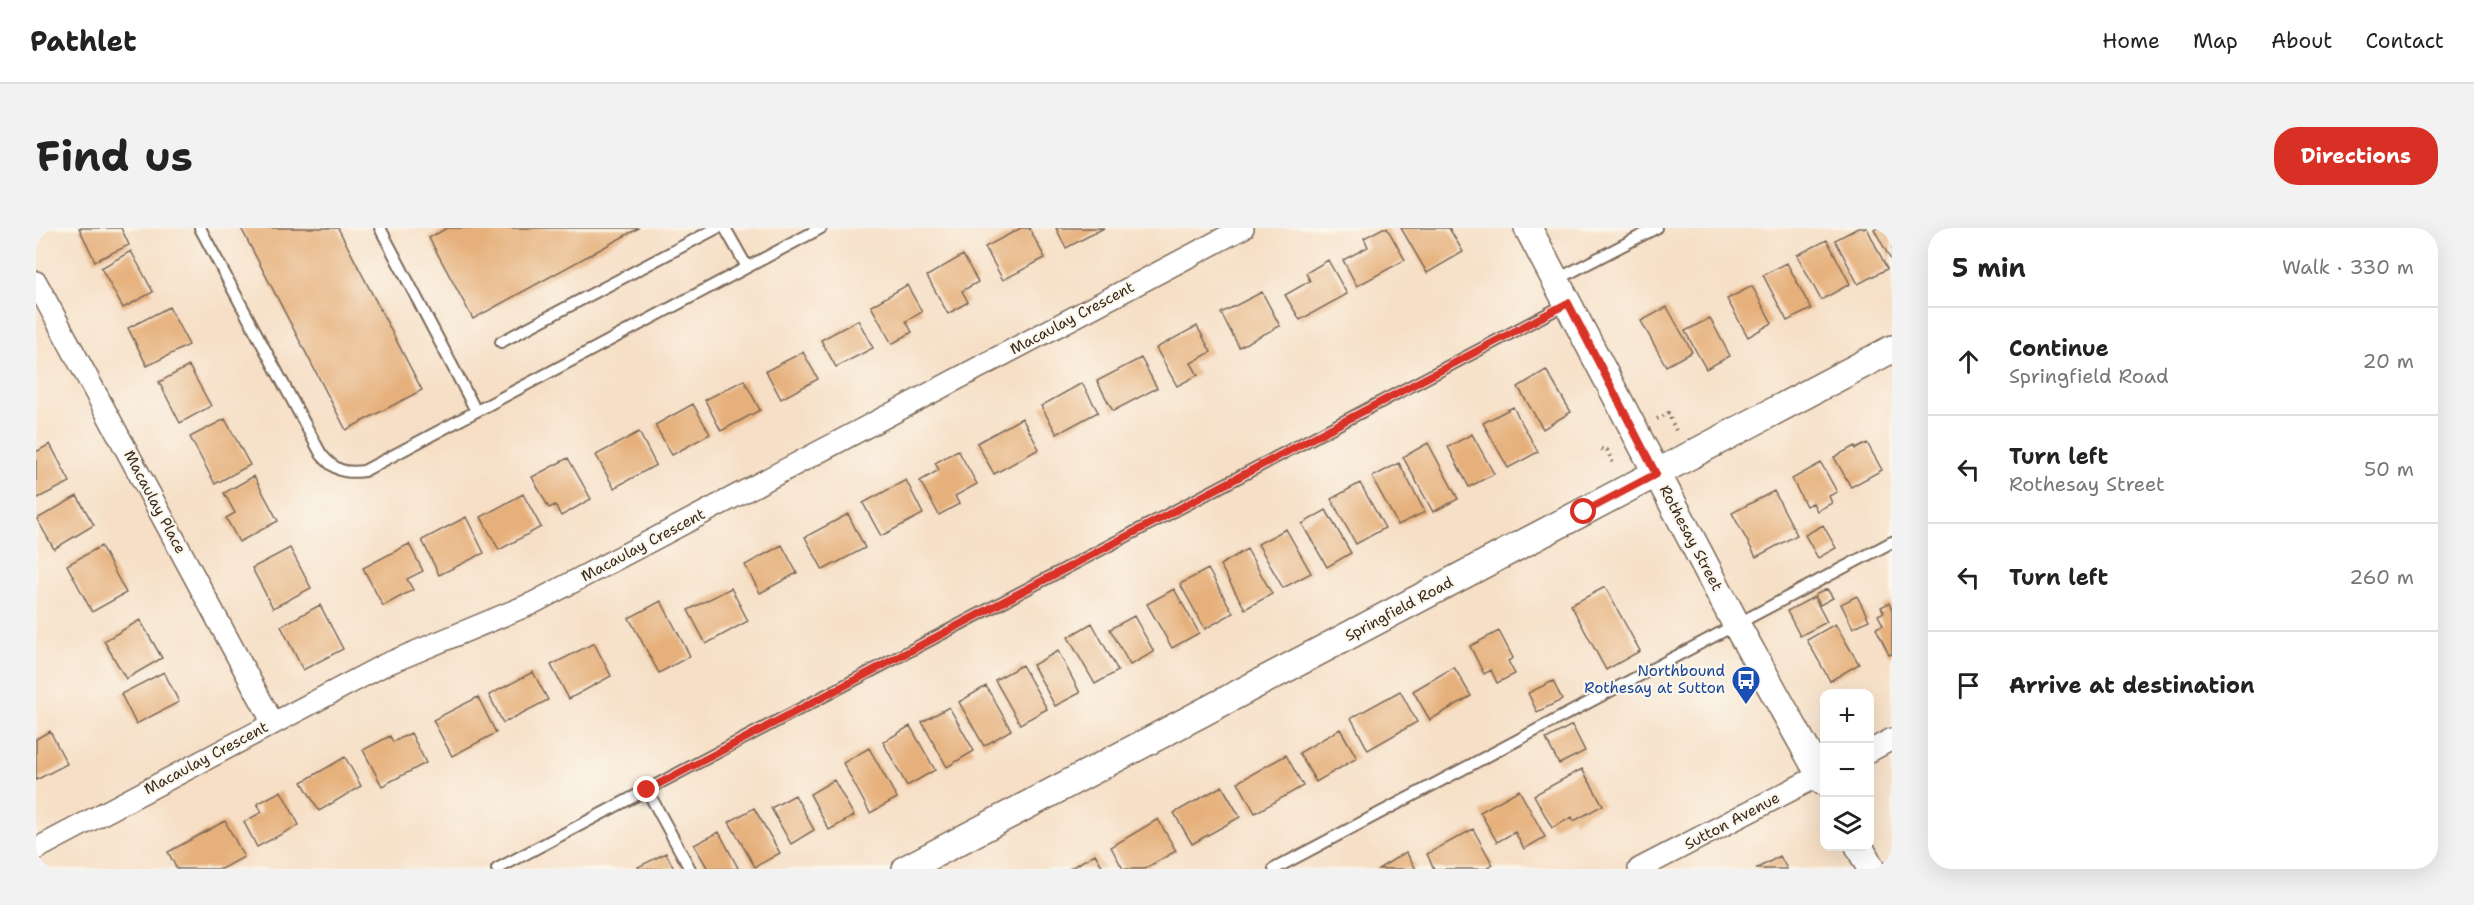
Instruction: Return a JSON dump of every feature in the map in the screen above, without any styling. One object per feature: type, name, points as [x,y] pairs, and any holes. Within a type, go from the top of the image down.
[{"type":"street","name":"Macaulay Crescent","points":[[36,849],[384,665],[533,603],[1243,228]]},
{"type":"street","name":"Rothesay Street","points":[[1528,228],[1736,624],[1820,771]]},
{"type":"street","name":"Macaulay Place","points":[[36,282],[273,723]]},
{"type":"street","name":"Springfield Road","points":[[906,869],[1892,350]]},
{"type":"street","points":[[1874,748],[1892,739]]},
{"type":"street","name":"Sutton Avenue","points":[[1640,869],[1820,778]]},
{"type":"street","points":[[1862,851],[1871,869]]},
{"type":"lane","points":[[200,228],[321,454],[331,467],[346,473],[364,471],[821,228]]},
{"type":"lane","points":[[380,228],[476,411]]},
{"type":"lane","points":[[501,342],[717,228]]},
{"type":"lane","points":[[725,228],[747,267]]},
{"type":"lane","points":[[497,869],[647,790],[1562,292],[1656,228]]},
{"type":"lane","points":[[1274,869],[1892,542]]},
{"type":"lane","points":[[647,790],[690,869]]},
{"type":"path","points":[[1668,413],[1677,434]]},
{"type":"path","points":[[1601,449],[1607,450],[1614,466]]},
{"type":"building","points":[[79,228],[121,228],[129,245],[95,261]]},
{"type":"building","points":[[241,228],[338,228],[422,390],[346,430]]},
{"type":"building","points":[[447,228],[639,228],[473,319],[429,238]]},
{"type":"building","points":[[1021,228],[1029,228],[1045,258],[1003,280],[985,247]]},
{"type":"building","points":[[1056,228],[1104,228],[1066,248]]},
{"type":"building","points":[[1387,228],[1405,260],[1357,286],[1343,260],[1368,247],[1364,238]]},
{"type":"building","points":[[1401,228],[1449,228],[1463,252],[1427,273]]},
{"type":"building","points":[[1858,228],[1867,228],[1887,269],[1858,284],[1835,240]]},
{"type":"building","points":[[1892,228],[1892,262],[1874,229]]},
{"type":"building","points":[[1827,240],[1850,284],[1821,300],[1797,255]]},
{"type":"building","points":[[131,251],[153,292],[123,308],[101,268]]},
{"type":"building","points":[[963,255],[978,282],[962,291],[968,302],[948,314],[927,276]]},
{"type":"building","points":[[1328,260],[1347,294],[1300,320],[1285,295],[1310,281],[1306,273]]},
{"type":"building","points":[[1787,263],[1811,309],[1787,321],[1763,275]]},
{"type":"building","points":[[907,285],[922,312],[906,321],[912,332],[892,344],[871,306]]},
{"type":"building","points":[[1752,286],[1772,323],[1748,337],[1727,299]]},
{"type":"building","points":[[1262,292],[1280,326],[1239,347],[1221,313]]},
{"type":"building","points":[[169,307],[189,345],[147,366],[128,328]]},
{"type":"building","points":[[1667,307],[1692,352],[1666,366],[1641,321]]},
{"type":"building","points":[[1710,318],[1730,356],[1706,369],[1685,331]]},
{"type":"building","points":[[858,320],[873,348],[836,367],[821,340]]},
{"type":"building","points":[[1197,326],[1211,352],[1191,363],[1198,375],[1177,386],[1156,348]]},
{"type":"building","points":[[803,352],[818,379],[781,399],[766,371]]},
{"type":"building","points":[[1141,358],[1157,388],[1113,411],[1097,381]]},
{"type":"building","points":[[189,366],[211,406],[180,423],[159,382]]},
{"type":"building","points":[[1546,370],[1571,412],[1543,429],[1518,387]]},
{"type":"building","points":[[744,380],[760,410],[721,431],[705,400]]},
{"type":"building","points":[[1082,383],[1098,412],[1057,434],[1041,406]]},
{"type":"building","points":[[693,404],[710,434],[672,455],[655,425]]},
{"type":"building","points":[[1513,407],[1538,452],[1508,468],[1483,423]]},
{"type":"building","points":[[1022,418],[1039,449],[994,474],[977,443]]},
{"type":"building","points":[[225,419],[250,465],[215,484],[190,437]]},
{"type":"building","points":[[639,432],[656,465],[614,488],[596,455]]},
{"type":"building","points":[[1472,434],[1494,474],[1469,487],[1448,447]]},
{"type":"building","points":[[1428,443],[1458,499],[1433,512],[1403,457]]},
{"type":"building","points":[[1867,443],[1882,470],[1851,487],[1834,457],[1855,446],[1856,449]]},
{"type":"building","points":[[50,444],[70,482],[36,499],[36,452]]},
{"type":"building","points":[[958,450],[977,484],[955,496],[959,504],[939,515],[920,481],[939,470],[935,463]]},
{"type":"building","points":[[568,458],[591,499],[561,516],[555,505],[549,508],[532,477]]},
{"type":"building","points":[[1399,463],[1425,512],[1398,525],[1372,477]]},
{"type":"building","points":[[1821,463],[1837,492],[1829,496],[1832,503],[1817,511],[1813,503],[1806,506],[1792,479]]},
{"type":"building","points":[[254,476],[278,521],[239,542],[226,518],[235,513],[224,493]]},
{"type":"building","points":[[906,480],[923,514],[881,536],[863,503]]},
{"type":"building","points":[[1360,483],[1385,528],[1356,544],[1331,499]]},
{"type":"building","points":[[1774,491],[1797,535],[1756,557],[1732,513]]},
{"type":"building","points":[[523,494],[541,527],[499,550],[481,517]]},
{"type":"building","points":[[77,496],[94,525],[54,549],[37,519]]},
{"type":"building","points":[[1326,510],[1351,553],[1327,567],[1302,524]]},
{"type":"building","points":[[848,514],[865,548],[823,570],[805,537]]},
{"type":"building","points":[[466,517],[484,553],[439,575],[422,540]]},
{"type":"building","points":[[1823,525],[1836,548],[1818,558],[1805,535]]},
{"type":"building","points":[[1286,529],[1311,573],[1283,588],[1258,544]]},
{"type":"building","points":[[409,544],[423,571],[407,579],[413,590],[383,606],[363,568]]},
{"type":"building","points":[[782,545],[797,573],[760,593],[745,565]]},
{"type":"building","points":[[101,546],[126,593],[92,612],[67,565]]},
{"type":"building","points":[[290,548],[311,588],[273,608],[252,568]]},
{"type":"building","points":[[1247,549],[1272,594],[1245,609],[1220,565]]},
{"type":"building","points":[[1208,569],[1233,613],[1205,629],[1180,584]]},
{"type":"building","points":[[1605,587],[1640,651],[1606,670],[1571,605]]},
{"type":"building","points":[[731,588],[748,621],[706,644],[688,610]]},
{"type":"building","points":[[1174,589],[1199,633],[1172,648],[1147,604]]},
{"type":"building","points":[[1827,589],[1833,598],[1820,605],[1815,595]]},
{"type":"building","points":[[1857,596],[1869,620],[1853,628],[1841,604]]},
{"type":"building","points":[[1814,597],[1827,622],[1800,636],[1787,611]]},
{"type":"building","points":[[661,601],[690,656],[659,673],[629,618]]},
{"type":"building","points":[[1889,603],[1892,610],[1892,654],[1889,655],[1876,628],[1883,625],[1878,615],[1884,612],[1881,607]]},
{"type":"building","points":[[320,605],[343,649],[303,670],[281,626]]},
{"type":"building","points":[[1134,616],[1154,652],[1130,665],[1110,629]]},
{"type":"building","points":[[140,620],[162,658],[126,679],[104,641]]},
{"type":"building","points":[[1092,623],[1118,671],[1095,684],[1068,637]]},
{"type":"building","points":[[1835,624],[1859,664],[1830,681],[1807,640]]},
{"type":"building","points":[[1499,631],[1513,658],[1508,661],[1515,674],[1497,683],[1491,670],[1484,674],[1470,646]]},
{"type":"building","points":[[594,643],[611,676],[569,699],[551,665]]},
{"type":"building","points":[[1058,651],[1080,693],[1055,706],[1033,665]]},
{"type":"building","points":[[1022,665],[1047,709],[1020,724],[995,680]]},
{"type":"building","points":[[1454,667],[1471,696],[1430,720],[1413,691]]},
{"type":"building","points":[[164,672],[179,702],[136,724],[121,694]]},
{"type":"building","points":[[533,672],[548,700],[503,723],[489,695]]},
{"type":"building","points":[[1553,681],[1562,700],[1537,712],[1528,693]]},
{"type":"building","points":[[986,686],[1011,730],[984,746],[959,702]]},
{"type":"building","points":[[1400,691],[1417,722],[1368,750],[1351,718]]},
{"type":"building","points":[[478,697],[496,733],[452,756],[433,720]]},
{"type":"building","points":[[949,707],[974,751],[947,767],[922,722]]},
{"type":"building","points":[[1572,725],[1585,751],[1559,764],[1546,739]]},
{"type":"building","points":[[910,726],[935,770],[907,786],[883,742]]},
{"type":"building","points":[[1340,729],[1357,758],[1316,782],[1299,753]]},
{"type":"building","points":[[50,731],[67,764],[36,780],[36,739]]},
{"type":"building","points":[[411,733],[426,763],[382,786],[363,750],[390,736],[393,742]]},
{"type":"building","points":[[869,748],[897,798],[870,813],[843,763]]},
{"type":"building","points":[[1286,755],[1303,786],[1255,813],[1238,782]]},
{"type":"building","points":[[345,757],[361,786],[319,811],[302,782]]},
{"type":"building","points":[[1582,769],[1603,805],[1574,821],[1572,817],[1552,828],[1534,795]]},
{"type":"building","points":[[834,780],[854,816],[829,830],[810,794]]},
{"type":"building","points":[[1222,786],[1240,817],[1192,844],[1174,813]]},
{"type":"building","points":[[1519,790],[1545,837],[1524,849],[1515,832],[1497,842],[1480,812]]},
{"type":"building","points":[[281,791],[299,825],[257,847],[244,822],[262,812],[257,804]]},
{"type":"building","points":[[795,795],[814,830],[791,844],[771,808]]},
{"type":"building","points":[[754,808],[780,853],[755,867],[729,822]]},
{"type":"building","points":[[1158,819],[1176,851],[1144,869],[1123,869],[1111,847]]},
{"type":"building","points":[[225,821],[244,857],[222,869],[177,869],[168,852]]},
{"type":"building","points":[[1473,829],[1493,865],[1486,869],[1434,869],[1427,854]]},
{"type":"building","points":[[719,832],[738,868],[736,869],[708,869],[694,845]]},
{"type":"building","points":[[1406,852],[1416,869],[1378,869]]},
{"type":"building","points":[[666,853],[674,869],[639,869],[638,867]]},
{"type":"building","points":[[1095,854],[1104,869],[1069,869]]},
{"type":"building","points":[[1780,856],[1787,869],[1756,869]]},
{"type":"place","name":"Northbound Rothesay at Sutton","points":[[1746,706]]},
{"type":"route","points":[[647,790],[1568,303],[1656,474],[1584,512]]}]
